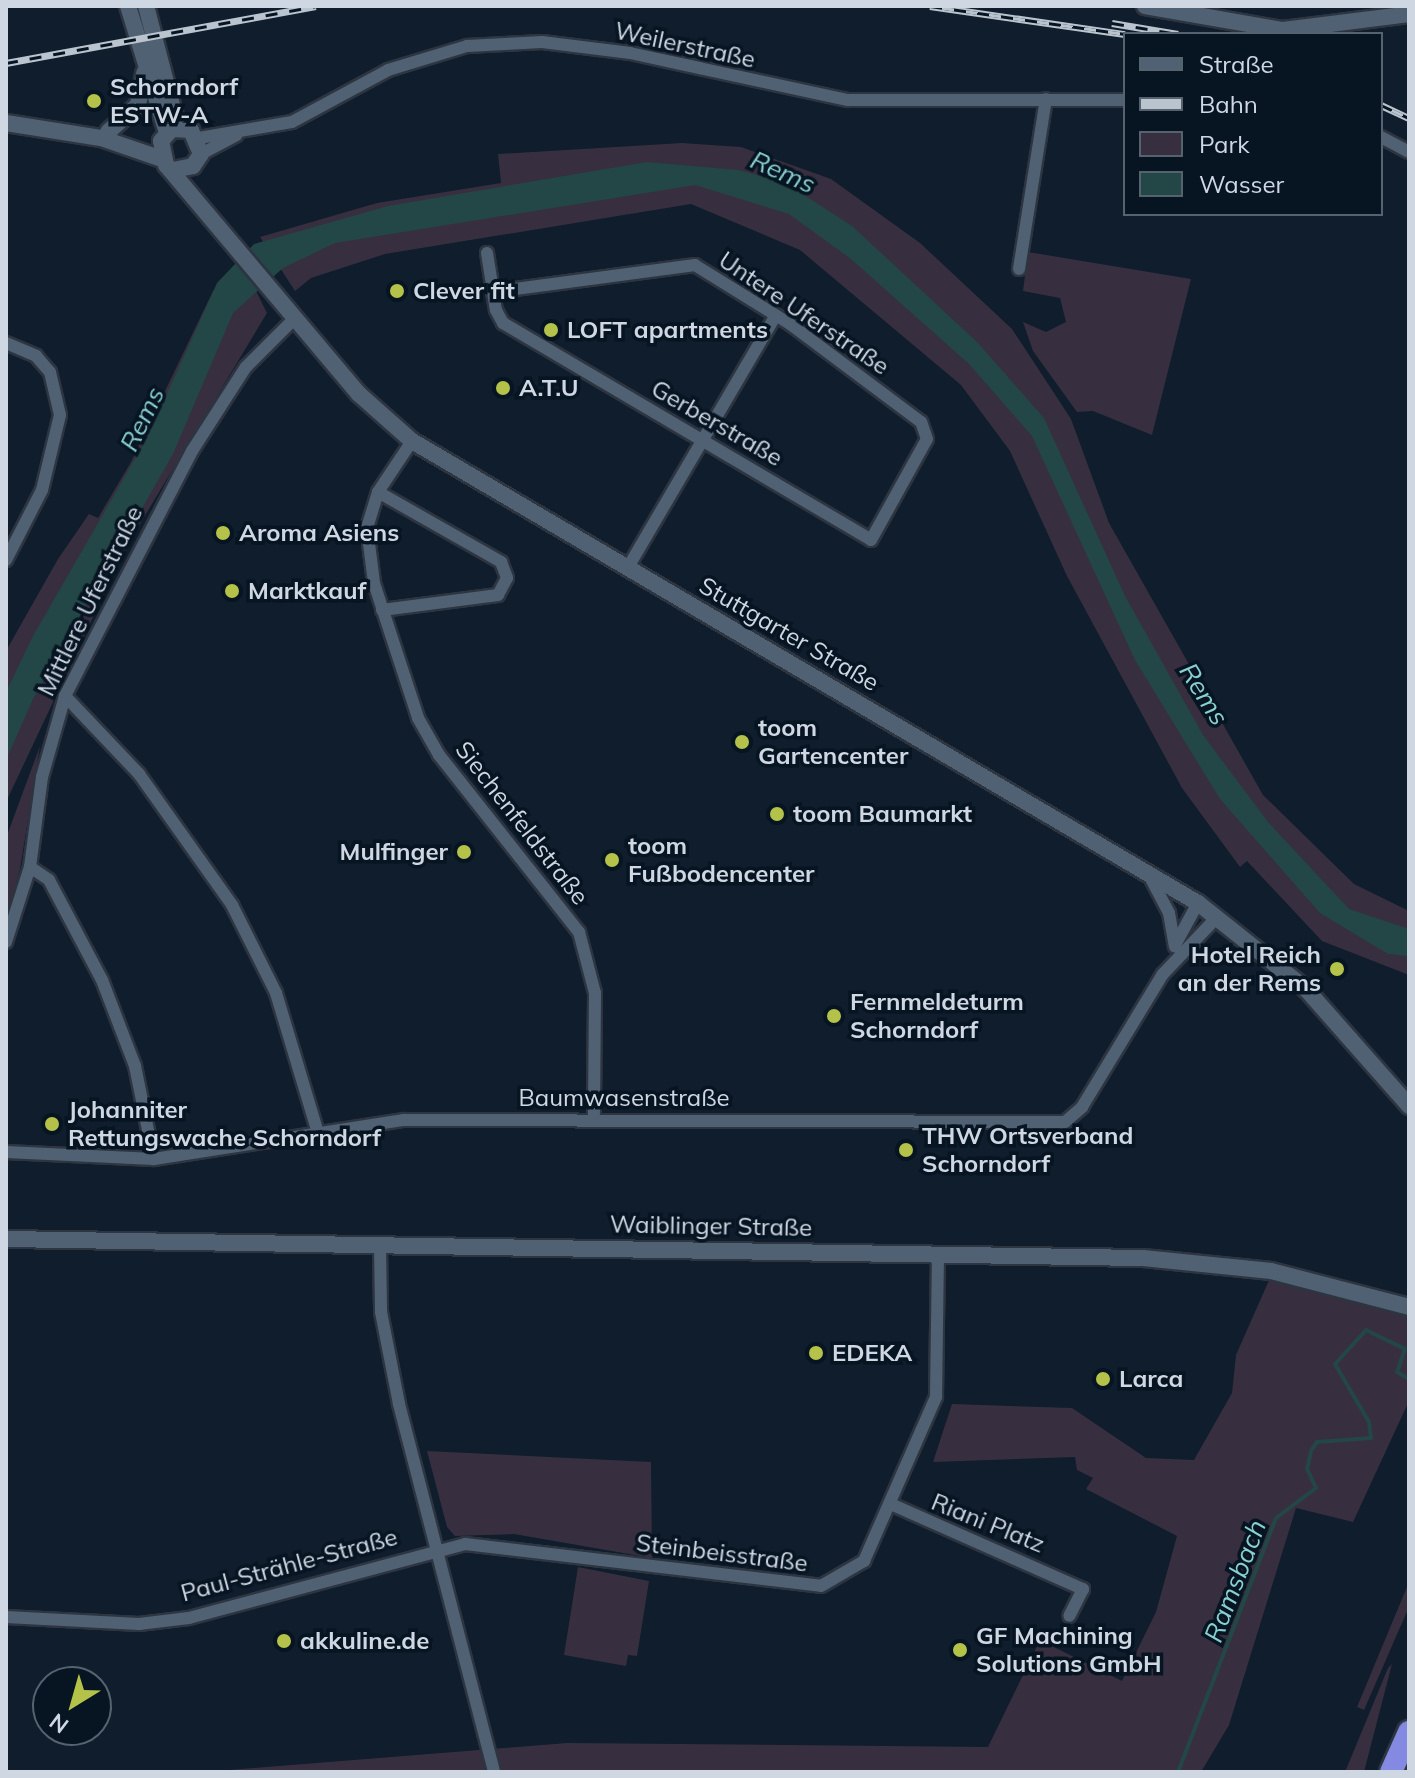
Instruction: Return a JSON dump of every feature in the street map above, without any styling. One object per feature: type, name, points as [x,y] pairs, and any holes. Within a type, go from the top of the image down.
[{"type":"highway","points":[[1391,1772],[1409,1732]]},
{"type":"main road","points":[[128,6],[144,72],[169,134]]},
{"type":"main road","points":[[146,6],[169,134],[168,164]]},
{"type":"main road","points":[[1145,6],[1283,30],[1409,14]]},
{"type":"main road","points":[[108,132],[138,105],[144,72]]},
{"type":"main road","points":[[6,123],[63,130],[169,134],[198,153]]},
{"type":"main road","points":[[63,130],[168,164],[198,153]]},
{"type":"main road","name":"Stuttgarter Straße","points":[[198,153],[208,207]]},
{"type":"main road","name":"Stuttgarter Straße","points":[[168,164],[208,207],[359,394],[412,441],[1146,869],[1198,903],[1306,989],[1409,1106]]},
{"type":"main road","name":"Waiblinger Straße","points":[[6,1239],[938,1255],[1211,1263],[1305,1278],[1409,1307]]},
{"type":"street","name":"Weilerstraße","points":[[198,153],[236,135],[292,122],[388,70],[467,46],[542,42],[630,53],[848,100],[1123,100]]},
{"type":"street","points":[[1019,269],[1046,99]]},
{"type":"street","points":[[1383,138],[1409,152]]},
{"type":"street","name":"Gerberstraße","points":[[487,253],[493,292],[503,323],[871,540],[927,439]]},
{"type":"street","name":"Untere Uferstraße","points":[[493,292],[683,263],[773,320],[790,324],[921,422],[927,439]]},
{"type":"street","name":"Mittlere Uferstraße","points":[[6,942],[30,867],[42,777],[65,696],[192,451],[246,367],[295,318]]},
{"type":"street","points":[[627,569],[705,442],[773,320]]},
{"type":"street","points":[[6,343],[36,356],[50,372],[60,415],[42,490],[6,560]]},
{"type":"street","name":"Siechenfeldstraße","points":[[412,441],[378,492],[367,528],[382,610],[418,718],[439,755],[579,932],[595,993],[594,1118]]},
{"type":"street","points":[[378,492],[501,562],[507,578],[498,595],[382,610]]},
{"type":"street","points":[[65,696],[139,774],[232,905],[276,993],[317,1130]]},
{"type":"street","points":[[30,867],[49,880],[102,980],[135,1066],[154,1159]]},
{"type":"street","points":[[1146,869],[1169,913],[1175,946]]},
{"type":"street","name":"Baumwasenstraße","points":[[6,1152],[154,1159],[317,1130],[404,1120],[594,1118],[1065,1122],[1082,1107],[1163,974],[1198,903]]},
{"type":"street","name":"Baumwasenstraße","points":[[1163,974],[1217,917]]},
{"type":"street","points":[[380,1246],[384,1330],[493,1769]]},
{"type":"street","name":"Steinbeisstraße","points":[[440,1546],[523,1547],[764,1585],[821,1586],[864,1561],[893,1505],[936,1397],[938,1255]]},
{"type":"street","name":"Riani Platz","points":[[893,1505],[976,1547],[980,1538],[1083,1589],[1069,1616]]},
{"type":"street","name":"Paul-Strähle-Straße","points":[[6,1617],[139,1624],[189,1618],[440,1546]]},
{"type":"green space","points":[[682,143],[741,147],[831,179],[920,243],[1012,329],[1071,419],[1109,523],[1263,795],[1354,884],[1409,911],[1409,975],[1322,941],[1247,861],[1240,867],[1182,788],[1067,576],[1010,451],[961,385],[800,250],[691,204],[385,254],[311,278],[295,291],[260,237],[377,203],[501,183],[498,154]]},
{"type":"green space","points":[[1028,252],[1191,279],[1152,435],[1093,411],[1077,412],[1033,351],[1023,322],[1046,332],[1066,322],[1060,298],[1023,291]]},
{"type":"green space","points":[[213,291],[256,291],[267,313],[126,547],[6,802],[6,651],[58,559],[89,514],[98,518],[131,462]]},
{"type":"green space","points":[[40,746],[20,869],[6,921],[6,838]]},
{"type":"green space","points":[[1270,1278],[1409,1314],[1409,1401],[1353,1522],[1296,1508],[1229,1725],[1201,1772],[204,1772],[567,1743],[988,1747],[1040,1640],[1122,1681],[1156,1612],[1177,1536],[1086,1489],[1093,1478],[1077,1470],[1075,1457],[933,1462],[952,1404],[1072,1408],[1146,1458],[1194,1460],[1232,1393],[1236,1355]]},
{"type":"green space","points":[[427,1451],[651,1462],[652,1558],[514,1534],[455,1536],[447,1527]]},
{"type":"green space","points":[[578,1567],[649,1581],[637,1656],[628,1655],[626,1666],[564,1655]]},
{"type":"green space","points":[[1409,1582],[1409,1607],[1364,1710],[1357,1707]]},
{"type":"green space","points":[[1392,1664],[1364,1772],[1345,1772],[1388,1668]]},
{"type":"water","points":[[647,162],[738,170],[784,182],[852,226],[977,342],[1044,418],[1125,596],[1203,735],[1268,822],[1349,909],[1409,929],[1409,956],[1388,954],[1320,913],[1220,799],[1135,660],[1032,436],[969,364],[851,259],[789,214],[695,185],[335,243],[283,268],[233,313],[173,454],[33,699],[6,760],[6,692],[33,636],[147,438],[217,283],[254,244],[388,206]]},
{"type":"waterway","name":"Ramsbach","points":[[1178,1772],[1276,1518],[1316,1488],[1307,1469],[1311,1451],[1317,1442],[1371,1438],[1369,1422],[1335,1364],[1366,1330],[1405,1349],[1397,1372],[1409,1379]]},
{"type":"railway","points":[[6,63],[316,6]]},
{"type":"railway","points":[[930,6],[1123,34]]},
{"type":"railway","points":[[1112,23],[1166,32]]},
{"type":"railway","points":[[1383,106],[1409,118]]},
{"type":"place","name":"Schorndorf ESTW-A","points":[[94,101]]},
{"type":"place","name":"Clever fit","points":[[397,291]]},
{"type":"place","name":"LOFT apartments","points":[[551,330]]},
{"type":"place","name":"A.T.U","points":[[503,388]]},
{"type":"place","name":"Aroma Asiens","points":[[223,533]]},
{"type":"place","name":"Marktkauf","points":[[232,591]]},
{"type":"place","name":"toom Gartencenter","points":[[742,742]]},
{"type":"place","name":"toom Baumarkt","points":[[777,814]]},
{"type":"place","name":"Mulfinger","points":[[464,852]]},
{"type":"place","name":"toom Fußbodencenter","points":[[612,860]]},
{"type":"place","name":"Hotel Reich an der Rems","points":[[1337,969]]},
{"type":"place","name":"Fernmeldeturm Schorndorf","points":[[834,1016]]},
{"type":"place","name":"Johanniter Rettungswache Schorndorf","points":[[52,1124]]},
{"type":"place","name":"THW Ortsverband Schorndorf","points":[[906,1150]]},
{"type":"place","name":"EDEKA","points":[[816,1353]]},
{"type":"place","name":"Larca","points":[[1103,1379]]},
{"type":"place","name":"akkuline.de","points":[[284,1641]]},
{"type":"place","name":"GF Machining Solutions GmbH","points":[[960,1650]]},
{"type":"water label","name":"Rems","points":[[783,172]]},
{"type":"water label","name":"Rems","points":[[142,419]]},
{"type":"water label","name":"Rems","points":[[1204,694]]}]
